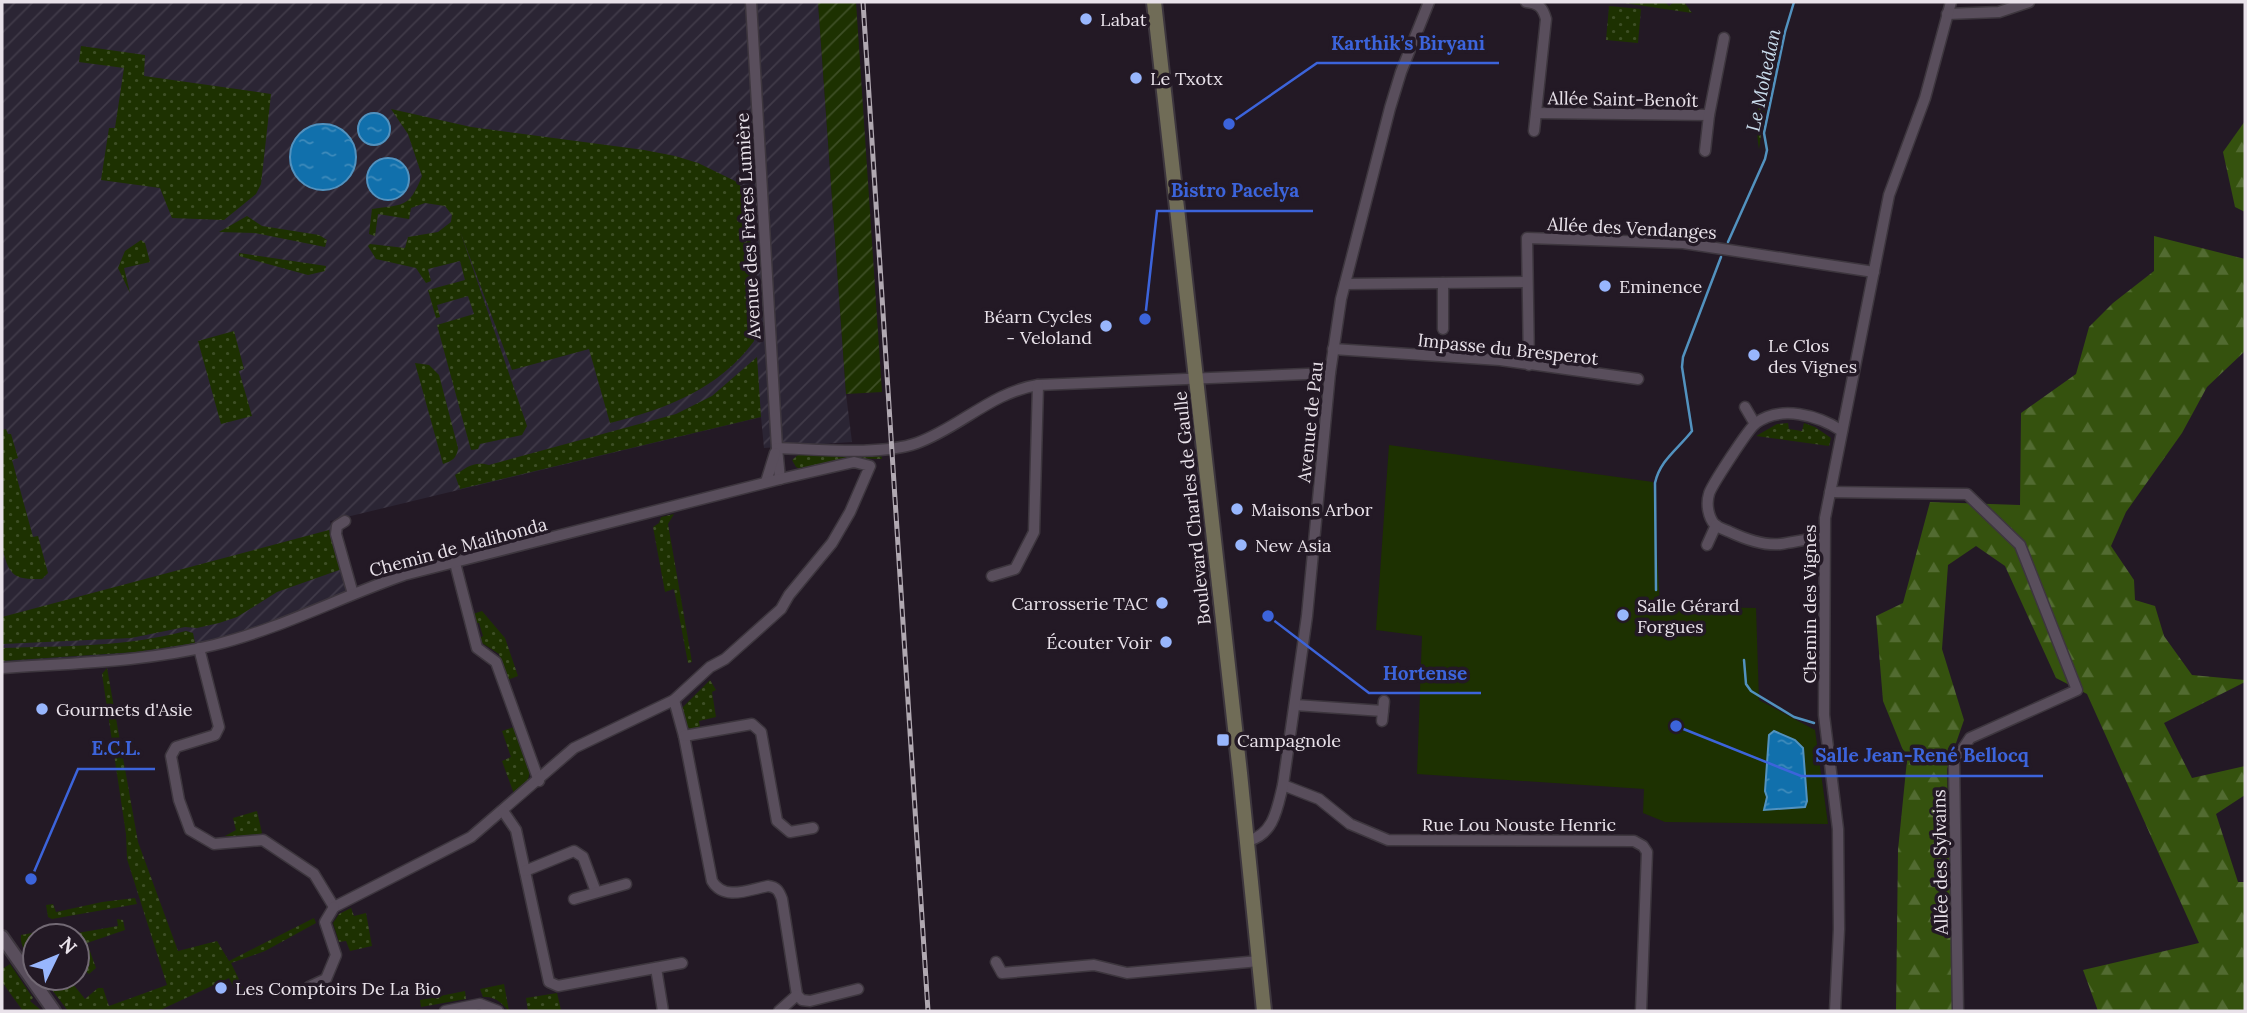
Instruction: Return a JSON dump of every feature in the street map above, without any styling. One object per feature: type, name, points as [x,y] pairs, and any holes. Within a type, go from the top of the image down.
[{"type":"main road","name":"Boulevard Charles de Gaulle","points":[[1154,2],[1248,841],[1264,1011]]},
{"type":"street","name":"Avenue des Frères Lumière","points":[[751,2],[776,448]]},
{"type":"street","points":[[1527,2],[1535,3],[1543,9],[1546,19],[1534,131]]},
{"type":"street","name":"Chemin des Vignes","points":[[1835,1011],[1839,929],[1838,829],[1824,715],[1824,538],[1830,492],[1889,195],[1925,98],[1951,2]]},
{"type":"street","points":[[1947,14],[1999,12],[2029,2]]},
{"type":"street","name":"Avenue de Pau","points":[[1248,841],[1268,830],[1277,811],[1283,785],[1307,616],[1333,349],[1345,284],[1390,108],[1426,3]]},
{"type":"street","points":[[1705,151],[1724,38]]},
{"type":"street","name":"Allée Saint-Benoît","points":[[1537,113],[1709,116]]},
{"type":"street","name":"Allée des Vendanges","points":[[1527,282],[1527,238],[1683,243],[1874,272]]},
{"type":"street","points":[[1345,284],[1527,282],[1529,365]]},
{"type":"street","points":[[1443,283],[1443,328]]},
{"type":"street","name":"Impasse du Bresperot","points":[[1333,349],[1500,360],[1638,379]]},
{"type":"street","points":[[776,448],[875,449],[915,443],[998,398],[1024,387],[1038,385],[1330,373]]},
{"type":"street","points":[[992,576],[1015,569],[1034,532],[1038,385]]},
{"type":"street","points":[[1745,407],[1755,424]]},
{"type":"street","points":[[1824,538],[1779,544],[1761,543],[1716,525],[1708,512],[1708,495],[1755,424],[1782,414],[1800,414],[1842,431]]},
{"type":"street","points":[[776,448],[780,479]]},
{"type":"street","points":[[766,482],[776,448]]},
{"type":"street","name":"Chemin de Malihonda","points":[[2,668],[155,656],[199,649],[250,635],[306,615],[404,575],[854,461],[870,466],[850,512],[832,543],[789,595],[781,609],[674,700]]},
{"type":"street","name":"Allée des Sylvains","points":[[1830,492],[1967,494],[2020,545],[2077,690],[1970,738],[1954,762],[1958,1011]]},
{"type":"street","points":[[345,521],[337,526],[336,534],[353,594]]},
{"type":"street","points":[[1707,545],[1716,525]]},
{"type":"street","points":[[454,562],[477,648],[496,662],[539,780]]},
{"type":"street","points":[[199,649],[219,727],[215,735],[176,747],[171,756],[179,800],[190,830],[214,844],[263,841],[314,874],[334,906]]},
{"type":"street","points":[[309,987],[326,979],[336,955],[325,922],[334,906],[471,837],[574,748],[674,700],[684,736],[712,881],[722,892],[730,894],[768,886],[778,891],[782,899],[797,995],[802,1000],[810,1001],[858,989]]},
{"type":"street","points":[[1295,705],[1383,711]]},
{"type":"street","points":[[684,736],[752,724],[756,726],[761,732],[777,821],[790,832],[813,828]]},
{"type":"street","name":"Rue Lou Nouste Henric","points":[[1283,785],[1319,799],[1350,824],[1388,840],[1634,841],[1643,846],[1647,852],[1641,1011]]},
{"type":"street","points":[[503,811],[516,830],[549,982],[558,986],[682,963]]},
{"type":"street","points":[[525,871],[574,851],[583,857],[596,892]]},
{"type":"street","points":[[574,899],[626,884]]},
{"type":"street","points":[[2,937],[54,1011]]},
{"type":"street","points":[[996,962],[1002,973],[1094,965],[1127,972],[1259,961]]},
{"type":"street","points":[[656,968],[663,1011]]},
{"type":"street","points":[[779,1011],[797,995]]},
{"type":"street","points":[[445,1011],[480,1004],[498,1011]]},
{"type":"shaded area","points":[[2,2],[818,2],[846,394],[852,442],[764,448],[761,417],[330,521],[350,596],[214,646],[2,668]]},
{"type":"green space","points":[[818,2],[856,2],[882,392],[846,394]]},
{"type":"green space","points":[[1617,2],[1665,2],[1669,6],[1674,2],[1684,2],[1692,13]]},
{"type":"green space","points":[[1609,6],[1641,9],[1638,43],[1606,40]]},
{"type":"green space","points":[[1776,30],[1783,31],[1769,81],[1759,149],[1758,104]]},
{"type":"green space","points":[[81,46],[145,55],[144,76],[271,94],[261,184],[256,194],[224,220],[172,218],[160,188],[101,180],[109,128],[115,128],[124,68],[79,62]]},
{"type":"green space","points":[[391,109],[471,127],[675,156],[698,163],[735,181],[744,189],[749,199],[754,341],[725,372],[690,395],[651,411],[610,423],[589,349],[512,370],[460,231],[527,426],[522,435],[480,444],[478,449],[471,450],[437,325],[474,314],[468,296],[437,305],[440,317],[436,318],[428,290],[465,280],[460,261],[428,269],[431,281],[426,283],[416,268],[376,259],[368,246],[370,244],[405,248],[408,237],[438,232],[451,222],[452,215],[445,206],[425,203],[411,208],[409,219],[378,214],[375,236],[369,234],[372,209],[398,205],[409,200],[422,176],[408,134]]},
{"type":"green space","points":[[2245,121],[2245,212],[2235,207],[2223,152]]},
{"type":"green space","points":[[247,216],[262,226],[319,235],[327,240],[325,247],[255,233],[219,232]]},
{"type":"green space","points":[[2154,236],[2245,259],[2245,351],[2207,387],[2182,433],[2126,512],[2111,546],[2134,580],[2135,600],[2155,606],[2164,636],[2192,675],[2245,680],[2164,723],[2192,778],[2245,766],[2245,795],[2216,814],[2238,882],[2245,882],[2245,1011],[2098,1011],[2083,970],[2199,943],[2087,694],[2056,678],[2005,566],[1976,546],[1948,565],[1942,649],[1964,720],[1947,769],[1953,1011],[1896,1011],[1898,850],[1907,760],[1883,701],[1876,616],[1903,603],[1930,502],[2020,505],[2021,413],[2076,374],[2089,327],[2113,303],[2154,271]]},
{"type":"green space","points":[[141,240],[145,243],[150,262],[124,268],[130,293],[118,268],[125,251]]},
{"type":"green space","points":[[239,253],[326,266],[325,271],[308,275],[239,256]]},
{"type":"green space","points":[[234,331],[244,369],[239,371],[252,416],[221,424],[198,341]]},
{"type":"green space","points":[[757,357],[761,417],[460,489],[455,475],[471,466],[489,465],[676,414],[712,396]]},
{"type":"green space","points":[[415,363],[429,365],[439,375],[458,448],[454,459],[443,464]]},
{"type":"green space","points":[[1788,423],[1789,429],[1802,431],[1804,423],[1815,427],[1831,438],[1829,446],[1756,436],[1777,424]]},
{"type":"green space","points":[[6,429],[8,434],[11,434],[18,458],[12,460],[33,537],[38,536],[48,573],[42,579],[18,577],[14,574],[7,564],[2,547],[2,430]]},
{"type":"green space","points":[[1389,445],[1653,482],[1660,606],[1756,608],[1759,700],[1815,730],[1828,824],[1665,822],[1643,813],[1644,789],[1417,774],[1422,636],[1376,630]]},
{"type":"green space","points":[[881,454],[882,459],[848,458],[800,469],[792,460],[798,455]]},
{"type":"green space","points":[[674,514],[668,524],[692,662],[688,663],[674,589],[665,592],[653,527],[659,523],[661,517]]},
{"type":"green space","points":[[329,530],[342,569],[277,592],[237,617],[197,628],[185,627],[131,638],[2,644],[2,617]]},
{"type":"green space","points":[[482,611],[505,638],[518,676],[507,680],[499,654],[482,643],[479,623],[475,623],[473,614]]},
{"type":"green space","points":[[186,631],[193,633],[195,643],[136,652],[2,661],[2,648],[117,643]]},
{"type":"green space","points":[[107,668],[138,842],[178,951],[217,941],[229,961],[314,918],[316,923],[265,951],[231,963],[246,994],[239,998],[229,978],[158,1011],[68,1011],[54,992],[79,992],[85,999],[98,988],[103,988],[109,1006],[167,985],[127,859],[126,834],[102,674]]},
{"type":"green space","points":[[710,680],[716,690],[712,692],[716,717],[699,721],[700,727],[690,729],[682,708]]},
{"type":"green space","points":[[514,727],[530,772],[527,783],[514,794],[502,761],[511,757],[502,731]]},
{"type":"green space","points":[[257,811],[262,833],[258,836],[225,836],[236,830],[233,818]]},
{"type":"green space","points":[[135,898],[137,904],[52,919],[48,917],[46,905],[53,904],[56,912]]},
{"type":"green space","points":[[351,908],[354,916],[366,913],[372,946],[350,951],[346,941],[339,942],[333,923],[339,914]]},
{"type":"green space","points":[[117,919],[123,920],[125,930],[91,942],[91,931],[118,926]]},
{"type":"green space","points":[[91,954],[96,968],[91,972]]},
{"type":"green space","points":[[10,964],[21,980],[21,992],[29,992],[33,998],[30,1001],[42,1011],[23,1011],[2,982],[2,969]]},
{"type":"green space","points":[[504,984],[509,1011],[495,999],[483,997],[480,989]]},
{"type":"green space","points":[[465,991],[466,999],[421,1007],[420,1000]]},
{"type":"green space","points":[[557,993],[561,1010],[528,1011],[526,998]]},
{"type":"water","points":[[374,113],[385,118],[390,129],[385,140],[374,145],[363,140],[358,129],[363,118]]},
{"type":"water","points":[[316,124],[330,124],[342,129],[351,138],[356,157],[354,170],[347,181],[330,190],[316,190],[304,185],[295,176],[290,164],[290,150],[295,138],[304,129]]},
{"type":"water","points":[[388,158],[403,164],[409,179],[403,194],[388,200],[373,194],[367,179],[373,164]]},
{"type":"water","points":[[1774,731],[1795,740],[1803,748],[1807,801],[1805,807],[1764,810],[1767,797],[1765,791],[1769,735]]},
{"type":"waterway","name":"Le Mohedan","points":[[1728,242],[1765,159],[1767,150],[1764,133],[1794,2]]},
{"type":"waterway","name":"Le Mohedan","points":[[1656,590],[1655,483],[1665,461],[1692,431],[1682,367],[1683,357],[1721,257]]},
{"type":"waterway","name":"Le Mohedan","points":[[1744,660],[1746,684],[1751,691],[1794,717],[1814,723]]},
{"type":"railway","points":[[863,2],[928,1011]]},
{"type":"place","name":"Labat","points":[[1086,19]]},
{"type":"place","name":"Le Txotx","points":[[1136,78]]},
{"type":"place","name":"Karthik’s Biryani","points":[[1229,124]]},
{"type":"place","name":"Eminence","points":[[1605,286]]},
{"type":"place","name":"Bistro Pacelya","points":[[1145,319]]},
{"type":"place","name":"Béarn Cycles - Veloland","points":[[1106,326]]},
{"type":"place","name":"Le Clos des Vignes","points":[[1754,355]]},
{"type":"place","name":"Maisons Arbor","points":[[1237,509]]},
{"type":"place","name":"New Asia","points":[[1241,545]]},
{"type":"place","name":"Carrosserie TAC","points":[[1162,603]]},
{"type":"place","name":"Salle Gérard Forgues","points":[[1623,615]]},
{"type":"place","name":"Hortense","points":[[1268,616]]},
{"type":"place","name":"Écouter Voir","points":[[1166,642]]},
{"type":"place","name":"Gourmets d'Asie","points":[[42,709]]},
{"type":"place","name":"Salle Jean-René Bellocq","points":[[1676,726]]},
{"type":"place","name":"Campagnole","points":[[1223,740]]},
{"type":"place","name":"E.C.L.","points":[[31,879]]},
{"type":"place","name":"Les Comptoirs De La Bio","points":[[221,988]]}]
